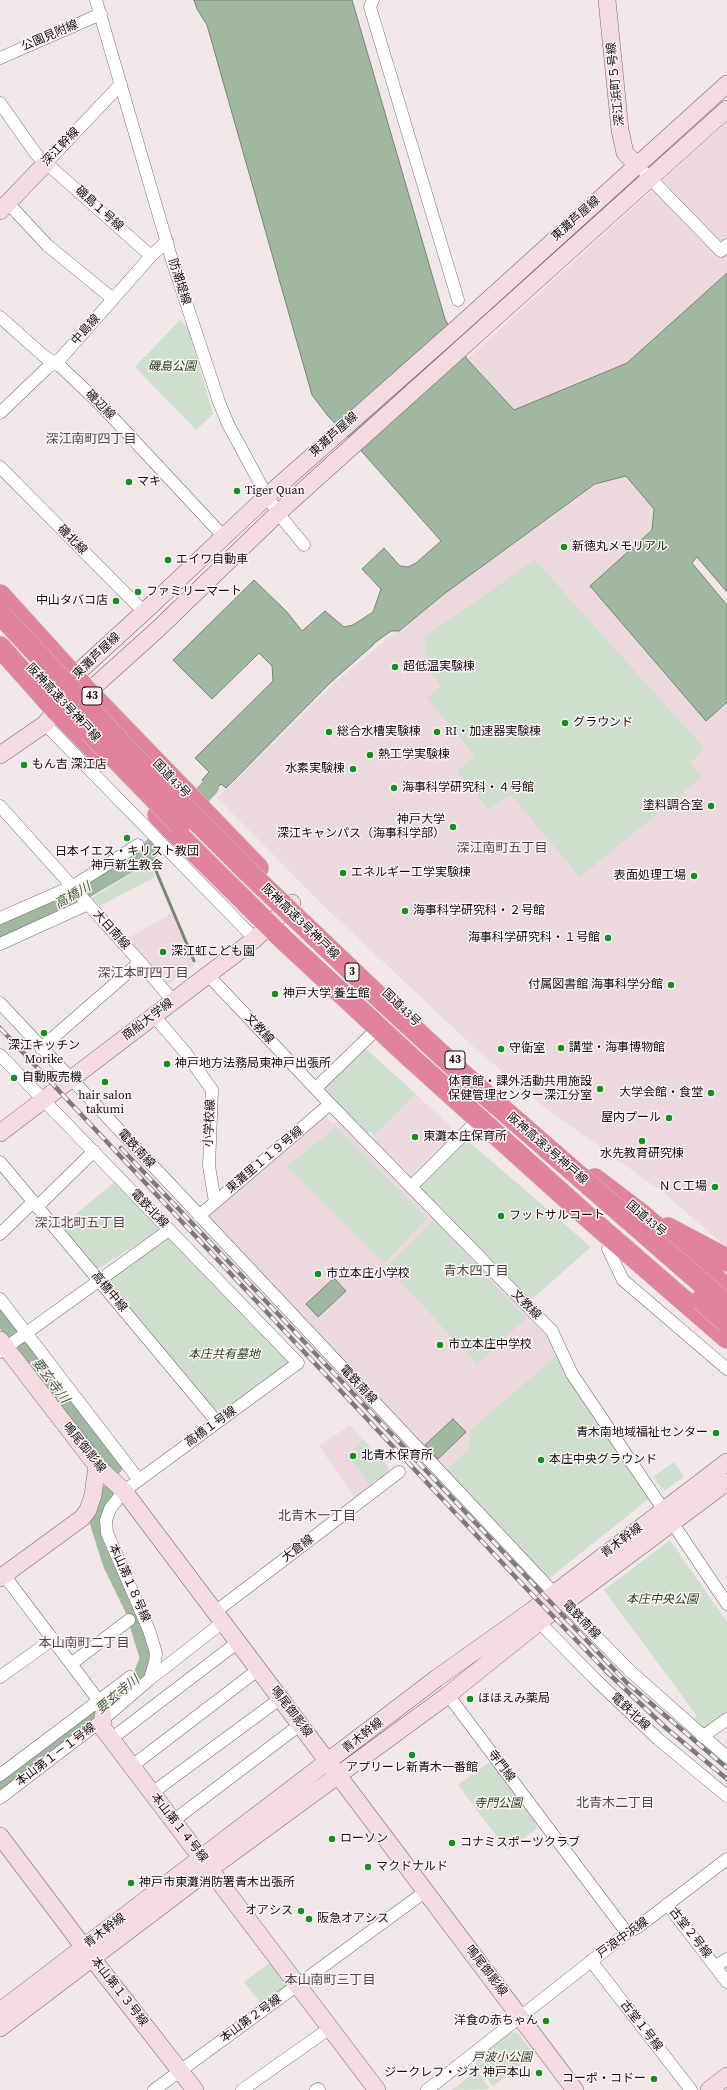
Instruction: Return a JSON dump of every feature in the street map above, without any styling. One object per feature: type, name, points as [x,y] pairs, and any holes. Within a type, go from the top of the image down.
[{"type":"highway","name":"国道43号","points":[[0,595],[88,692],[292,903],[463,1068],[539,1135],[641,1214],[727,1289]]},
{"type":"highway","name":"阪神高速3号神戸線","points":[[0,614],[147,771],[375,994],[471,1082],[727,1305]]},
{"type":"highway","name":"阪神高速3号神戸線","points":[[0,636],[136,781],[372,1009],[607,1220],[727,1323]]},
{"type":"highway","name":"43","points":[[0,647],[50,717],[262,932],[378,1028],[591,1220],[727,1338]]},
{"type":"highway","points":[[641,1214],[691,1239],[727,1261]]},
{"type":"highway","points":[[641,1214],[727,1277]]},
{"type":"highway","points":[[591,1220],[608,1249],[670,1304],[727,1351]]},
{"type":"street","name":"防潮堤線","points":[[96,0],[167,241],[219,402],[228,424],[267,496],[278,513],[304,545]]},
{"type":"street","points":[[373,0],[370,7],[458,300]]},
{"type":"street","name":"深江浜町５号線","points":[[607,0],[620,130],[625,153],[636,164]]},
{"type":"street","name":"公園見附線","points":[[0,58],[101,14]]},
{"type":"street","name":"深江幹線","points":[[3,206],[121,84]]},
{"type":"street","name":"東灘芦屋線","points":[[50,717],[74,676],[336,432],[456,329],[636,164],[727,84]]},
{"type":"street","name":"磯島１号線","points":[[0,103],[32,148],[151,256]]},
{"type":"street","name":"東灘芦屋線","points":[[50,717],[88,692],[158,629],[278,513],[727,109]]},
{"type":"street","points":[[636,164],[721,251],[727,245]]},
{"type":"street","points":[[3,206],[47,245],[114,299]]},
{"type":"street","name":"中島線","points":[[0,413],[54,362],[61,358],[151,256],[167,241]]},
{"type":"street","name":"磯辺線","points":[[0,317],[45,357],[60,366],[100,404],[224,537]]},
{"type":"street","name":"磯北線","points":[[0,467],[144,612]]},
{"type":"street","points":[[0,755],[50,717]]},
{"type":"street","name":"大日南線","points":[[0,806],[74,887],[173,1001]]},
{"type":"street","points":[[0,918],[74,887],[138,845]]},
{"type":"street","points":[[0,944],[88,903]]},
{"type":"street","name":"商船大学線","points":[[0,1132],[208,975],[262,932],[292,903]]},
{"type":"street","points":[[41,1048],[140,962]]},
{"type":"street","name":"文教線","points":[[208,975],[330,1104],[552,1331],[572,1374],[727,1604]]},
{"type":"street","name":"電鉄南線","points":[[0,1003],[199,1216],[629,1670],[702,1737],[727,1757]]},
{"type":"street","name":"小学校線","points":[[154,1016],[193,1063],[212,1090],[209,1166],[215,1202]]},
{"type":"street","points":[[316,1088],[378,1028]]},
{"type":"street","name":"電鉄北線","points":[[0,1055],[298,1363]]},
{"type":"street","name":"東灘里１１９号線","points":[[199,1216],[330,1104]]},
{"type":"street","points":[[411,1187],[479,1119]]},
{"type":"street","points":[[0,1234],[94,1151]]},
{"type":"street","name":"高橋中線","points":[[0,1162],[217,1422]]},
{"type":"street","points":[[12,1341],[169,1230]]},
{"type":"street","points":[[608,1249],[623,1280],[727,1368]]},
{"type":"street","name":"鳴尾御影線","points":[[0,1299],[12,1341],[97,1466],[124,1491],[301,1724],[575,2090]]},
{"type":"street","name":"鳴尾御影線","points":[[12,1341],[139,1480]]},
{"type":"street","name":"高橋１号線","points":[[124,1491],[298,1363]]},
{"type":"street","name":"青木幹線","points":[[334,1768],[437,1678],[560,1598],[669,1516],[721,1485],[727,1462]]},
{"type":"street","points":[[97,1466],[93,1495],[85,1514],[2,1577],[71,1664],[101,1710]]},
{"type":"street","name":"大倉線","points":[[219,1617],[399,1472]]},
{"type":"street","name":"本山第１８号線","points":[[124,1491],[110,1509],[106,1520],[107,1532],[149,1630],[156,1653],[156,1662],[150,1679]]},
{"type":"street","name":"青木幹線","points":[[0,2011],[88,1952],[334,1768],[448,1695],[539,1622],[560,1598]]},
{"type":"street","name":"本山第１－１号線","points":[[0,1798],[101,1710],[150,1679],[219,1617]]},
{"type":"street","points":[[71,1664],[129,1620]]},
{"type":"street","name":"電鉄北線","points":[[539,1622],[596,1680],[658,1739],[727,1796]]},
{"type":"street","points":[[0,1677],[52,1639]]},
{"type":"street","points":[[111,1739],[238,1642]]},
{"type":"street","points":[[132,1766],[259,1670]]},
{"type":"street","points":[[0,1775],[101,1710],[130,1677]]},
{"type":"street","name":"寺門線","points":[[448,1695],[627,1933]]},
{"type":"street","points":[[152,1793],[281,1698]]},
{"type":"street","name":"本山第１４号線","points":[[101,1710],[102,1727],[377,2090]]},
{"type":"street","points":[[702,1737],[727,1718]]},
{"type":"street","points":[[173,1822],[301,1724]]},
{"type":"street","name":"本山第１３号線","points":[[0,1836],[195,2090]]},
{"type":"street","name":"戸浪中浜線","points":[[427,2090],[627,1933],[638,1927],[727,1859]]},
{"type":"street","name":"本山第２号線","points":[[154,2090],[426,1891]]},
{"type":"street","name":"古堂２号線","points":[[667,1904],[727,1982]]},
{"type":"street","name":"青木幹線","points":[[0,2028],[88,1952]]},
{"type":"street","points":[[716,1966],[727,1959]]},
{"type":"street","name":"古堂１号線","points":[[591,1961],[691,2090]]},
{"type":"street","points":[[247,2089],[330,2028]]},
{"type":"street","points":[[709,2090],[727,2076]]},
{"type":"street","points":[[316,2090],[318,2088],[319,2090]]},
{"type":"shaded area","points":[[194,0],[352,0],[445,319],[467,359],[514,410],[627,363],[727,273],[727,592],[697,557],[692,563],[727,605],[727,702],[706,721],[590,586],[652,530],[654,509],[626,476],[595,484],[444,594],[399,631],[391,631],[373,644],[330,683],[226,788],[221,784],[214,791],[202,780],[209,772],[195,758],[273,681],[272,666],[259,653],[212,699],[173,660],[254,580],[287,612],[302,631],[325,611],[344,627],[353,625],[373,612],[381,589],[362,569],[384,548],[400,566],[408,567],[416,563],[441,541],[364,454],[328,416],[312,395],[207,25],[197,9]]},
{"type":"shaded area","points":[[727,122],[727,273],[627,363],[514,410],[467,359]]},
{"type":"shaded area","name":"神戸大学 深江キャンパス（海事科学部）","points":[[627,475],[655,508],[653,528],[592,584],[706,719],[727,701],[727,1248],[665,1194],[544,1107],[476,1049],[327,909],[217,798],[334,684],[420,611],[596,485]]},
{"type":"shaded area","name":"深江虹こども園","points":[[172,913],[194,966],[168,985],[127,939]]},
{"type":"shaded area","name":"東灘本庄保育所","points":[[416,1094],[459,1135],[413,1180],[372,1138]]},
{"type":"shaded area","points":[[324,1114],[333,1124],[339,1118],[548,1334],[557,1355],[471,1429],[468,1449],[445,1471],[204,1216]]},
{"type":"shaded area","points":[[334,1278],[346,1291],[318,1317],[306,1304]]},
{"type":"shaded area","points":[[453,1419],[466,1432],[438,1459],[425,1445]]},
{"type":"shaded area","name":"北青木保育所","points":[[350,1425],[389,1467],[389,1472],[355,1498],[319,1446]]},
{"type":"green space","name":"磯島公園","points":[[180,320],[188,328],[213,414],[196,430],[135,367]]},
{"type":"green space","name":"グラウンド","points":[[535,560],[705,749],[690,762],[702,777],[580,877],[510,794],[489,810],[457,771],[475,756],[427,698],[441,686],[425,666],[425,636]]},
{"type":"green space","points":[[150,862],[155,877],[100,906],[92,898]]},
{"type":"green space","points":[[365,1048],[416,1094],[374,1136],[370,1131],[367,1133],[327,1093],[325,1085]]},
{"type":"green space","points":[[336,1127],[427,1218],[384,1263],[287,1166]]},
{"type":"green space","name":"フットサルコート","points":[[466,1139],[591,1247],[530,1301],[418,1185]]},
{"type":"green space","points":[[117,1180],[158,1222],[158,1231],[96,1270],[60,1227]]},
{"type":"green space","points":[[434,1220],[526,1318],[477,1364],[386,1266]]},
{"type":"green space","name":"本庄共有墓地","points":[[172,1236],[291,1361],[226,1409],[214,1410],[108,1285],[106,1279],[166,1238]]},
{"type":"green space","name":"本庄中央グラウンド","points":[[557,1355],[569,1378],[650,1498],[547,1580],[445,1471],[468,1449],[471,1429]]},
{"type":"green space","points":[[363,1440],[387,1466],[387,1472],[369,1485],[351,1458],[359,1452],[355,1447]]},
{"type":"green space","points":[[674,1462],[684,1477],[664,1491],[653,1477]]},
{"type":"green space","name":"本庄中央公園","points":[[670,1540],[727,1622],[727,1713],[705,1729],[697,1726],[691,1721],[697,1716],[604,1590]]},
{"type":"green space","name":"寺門公園","points":[[489,1762],[493,1764],[537,1823],[536,1829],[507,1850],[458,1785]]},
{"type":"green space","points":[[272,1961],[286,1980],[286,1988],[262,2005],[244,1982]]},
{"type":"green space","name":"戸波小公園","points":[[510,2032],[518,2033],[534,2054],[493,2086],[473,2060]]},
{"type":"green space","points":[[477,2070],[490,2089],[452,2090]]},
{"type":"waterway","name":"高橋川","points":[[0,931],[54,908],[147,853],[210,787]]},
{"type":"waterway","points":[[148,852],[194,961]]},
{"type":"waterway","name":"要玄寺川","points":[[0,1314],[102,1447],[114,1466]]},
{"type":"waterway","name":"要玄寺川","points":[[0,1787],[93,1719],[141,1679],[149,1658],[134,1609],[112,1564],[99,1523],[106,1495]]},
{"type":"railway","points":[[0,1028],[523,1585],[606,1671],[666,1728],[727,1779]]},
{"type":"railway","points":[[121,1148],[627,1683],[727,1768]]},
{"type":"place","name":"マキ","points":[[129,482]]},
{"type":"place","name":"Tiger Quan","points":[[237,491]]},
{"type":"place","name":"新徳丸メモリアル","points":[[564,547]]},
{"type":"place","name":"エイワ自動車","points":[[168,560]]},
{"type":"place","name":"ファミリーマート","points":[[138,592]]},
{"type":"place","name":"中山タバコ店","points":[[116,601]]},
{"type":"place","name":"超低温実験棟","points":[[395,667]]},
{"type":"place","name":"グラウンド","points":[[565,723]]},
{"type":"place","name":"総合水槽実験棟","points":[[329,732]]},
{"type":"place","name":"RI・加速器実験棟","points":[[437,732]]},
{"type":"place","name":"熱工学実験棟","points":[[370,755]]},
{"type":"place","name":"もん吉 深江店","points":[[24,765]]},
{"type":"place","name":"水素実験棟","points":[[353,769]]},
{"type":"place","name":"海事科学研究科・４号館","points":[[394,788]]},
{"type":"place","name":"塗料調合室","points":[[711,806]]},
{"type":"place","name":"神戸大学 深江キャンパス（海事科学部）","points":[[453,827]]},
{"type":"place","name":"日本イエス・キリスト教団 神戸新生教会","points":[[127,838]]},
{"type":"place","name":"エネルギー工学実験棟","points":[[343,873]]},
{"type":"place","name":"表面処理工場","points":[[694,876]]},
{"type":"place","name":"海事科学研究科・２号館","points":[[405,911]]},
{"type":"place","name":"海事科学研究科・１号館","points":[[608,938]]},
{"type":"place","name":"深江虹こども園","points":[[163,952]]},
{"type":"place","name":"付属図書館 海事科学分館","points":[[671,985]]},
{"type":"place","name":"神戸大学 養生館","points":[[275,994]]},
{"type":"place","name":"深江キッチン Morike","points":[[44,1033]]},
{"type":"place","name":"講堂・海事博物館","points":[[561,1048]]},
{"type":"place","name":"守衛室","points":[[501,1049]]},
{"type":"place","name":"神戸地方法務局東神戸出張所","points":[[167,1064]]},
{"type":"place","name":"自動販売機","points":[[14,1078]]},
{"type":"place","name":"hair salon takumi","points":[[105,1082]]},
{"type":"place","name":"体育館・課外活動共用施設 保健管理センター深江分室","points":[[600,1089]]},
{"type":"place","name":"大学会館・食堂","points":[[711,1093]]},
{"type":"place","name":"屋内プール","points":[[669,1118]]},
{"type":"place","name":"東灘本庄保育所","points":[[415,1137]]},
{"type":"place","name":"水先教育研究棟","points":[[642,1141]]},
{"type":"place","name":"ＮＣ工場","points":[[715,1187]]},
{"type":"place","name":"フットサルコート","points":[[501,1216]]},
{"type":"place","name":"市立本庄小学校","points":[[318,1274]]},
{"type":"place","name":"市立本庄中学校","points":[[440,1345]]},
{"type":"place","name":"青木南地域福祉センター","points":[[716,1433]]},
{"type":"place","name":"北青木保育所","points":[[353,1456]]},
{"type":"place","name":"本庄中央グラウンド","points":[[541,1460]]},
{"type":"place","name":"ほほえみ薬局","points":[[470,1699]]},
{"type":"place","name":"アプリーレ新青木一番館","points":[[412,1755]]},
{"type":"place","name":"ローソン","points":[[332,1839]]},
{"type":"place","name":"コナミスポーツクラブ","points":[[452,1843]]},
{"type":"place","name":"マクドナルド","points":[[368,1867]]},
{"type":"place","name":"神戸市東灘消防署青木出張所","points":[[131,1883]]},
{"type":"place","name":"オアシス","points":[[301,1911]]},
{"type":"place","name":"阪急オアシス","points":[[309,1919]]},
{"type":"place","name":"洋食の赤ちゃん","points":[[546,2021]]},
{"type":"place","name":"ジークレフ・ジオ 神戸本山","points":[[539,2073]]},
{"type":"place","name":"コーポ・コドー","points":[[654,2079]]},
{"type":"district","name":"深江南町四丁目","points":[[91,440]]},
{"type":"district","name":"深江南町五丁目","points":[[502,849]]},
{"type":"district","name":"深江本町四丁目","points":[[143,974]]},
{"type":"district","name":"深江北町五丁目","points":[[80,1224]]},
{"type":"district","name":"青木四丁目","points":[[476,1272]]},
{"type":"district","name":"北青木一丁目","points":[[317,1517]]},
{"type":"district","name":"本山南町二丁目","points":[[84,1644]]},
{"type":"district","name":"北青木二丁目","points":[[615,1804]]},
{"type":"district","name":"本山南町三丁目","points":[[330,1981]]}]
